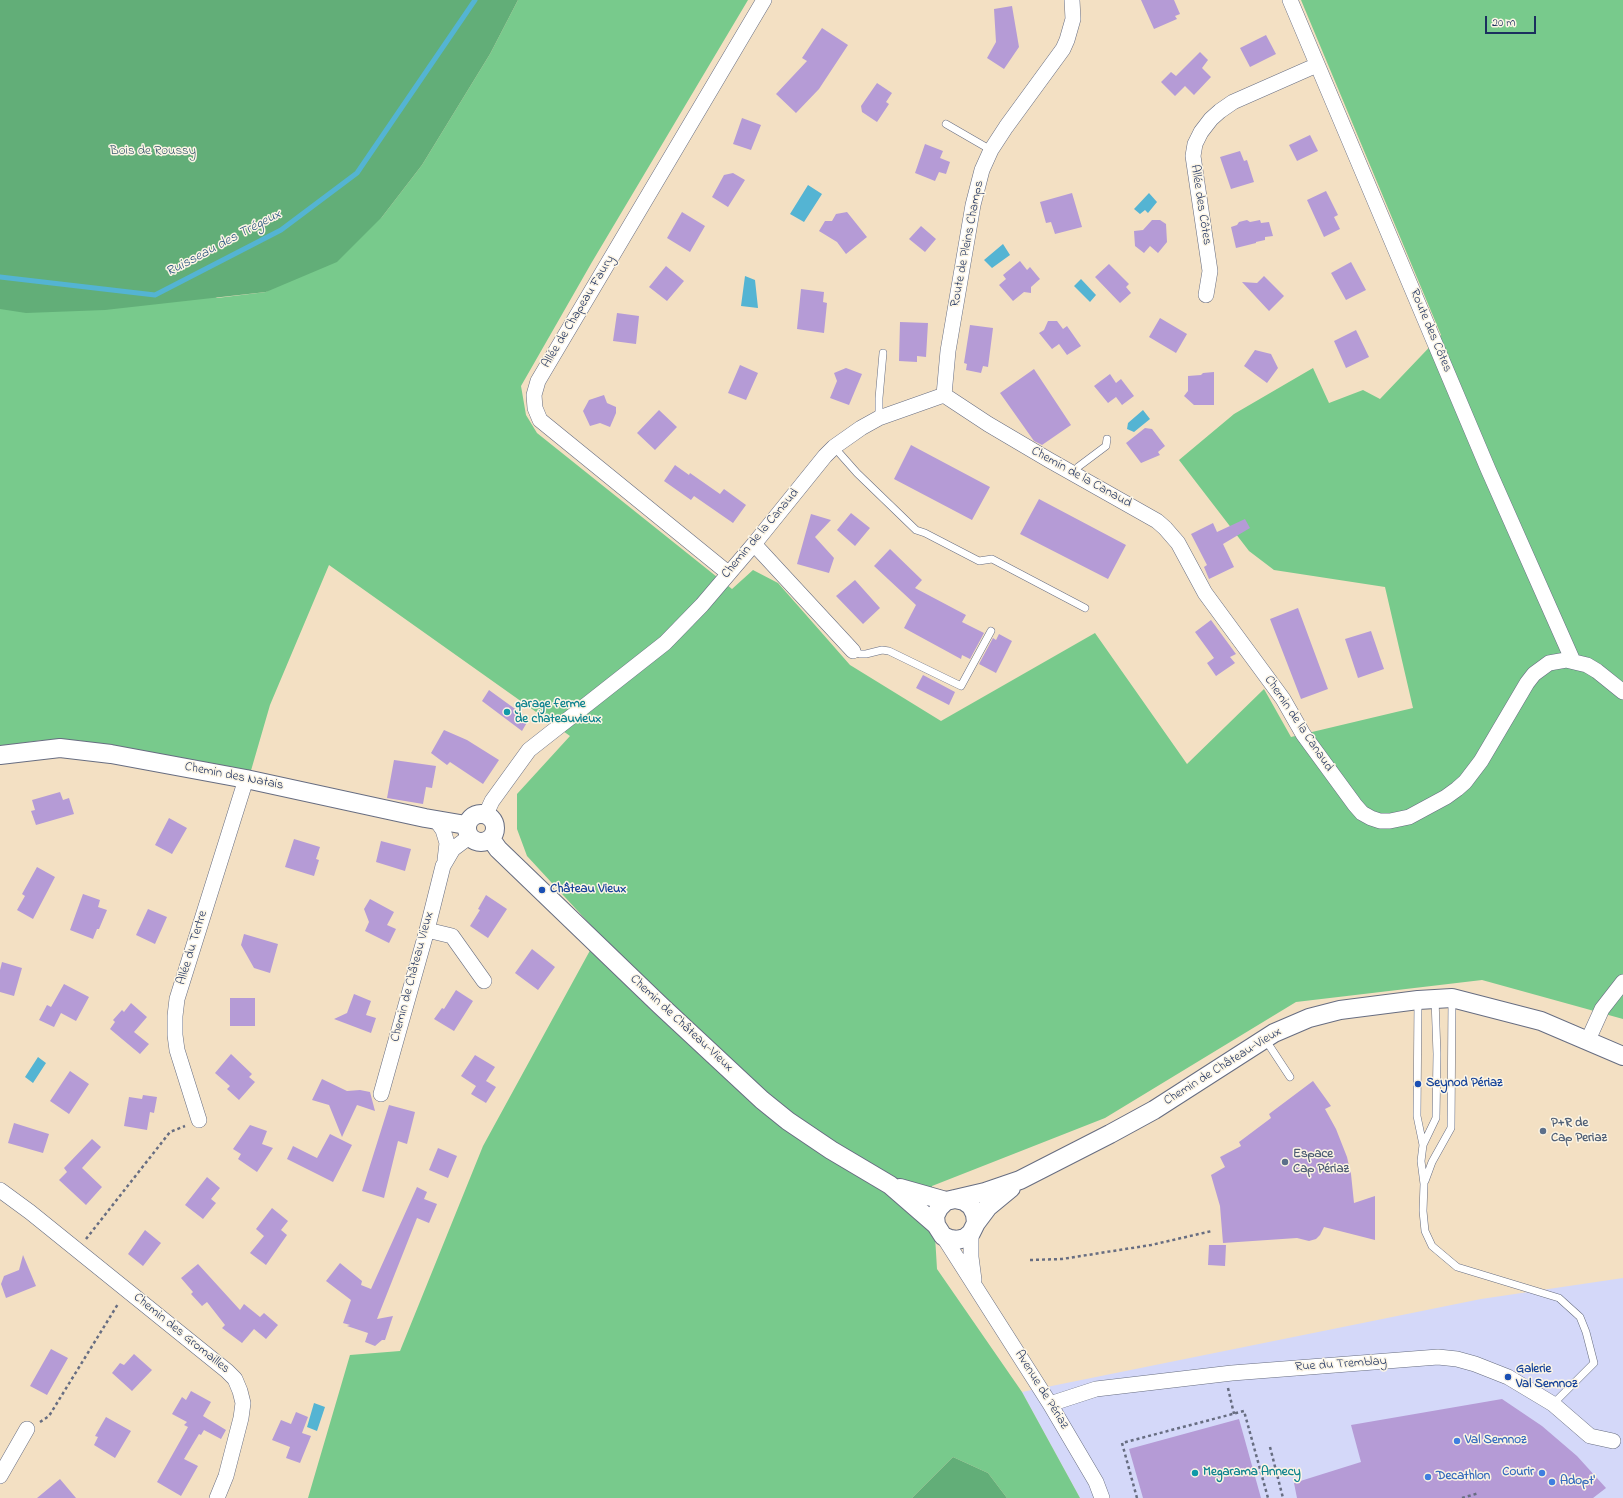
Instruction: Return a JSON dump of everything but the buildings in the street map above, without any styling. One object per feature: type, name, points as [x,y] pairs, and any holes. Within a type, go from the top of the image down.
[{"type":"street","name":"Allée de Chapeau Faury","points":[[728,573],[540,420],[535,408],[534,395],[538,381],[764,0]]},
{"type":"street","name":"Route de Pleins Champs","points":[[944,395],[948,351],[972,205],[982,170],[1006,127],[1064,49],[1073,19],[1072,0]]},
{"type":"street","name":"Route des Côtes","points":[[1290,0],[1488,469],[1573,661]]},
{"type":"street","name":"Allée des Côtes","points":[[1206,295],[1210,271],[1193,156],[1195,144],[1201,132],[1211,119],[1233,102],[1317,65]]},
{"type":"street","name":"Chemin de la Canaud","points":[[486,814],[504,783],[530,750],[665,643],[702,605],[834,447],[861,428],[879,418],[944,395],[988,424],[1157,521],[1165,528],[1181,548],[1205,593],[1283,700],[1303,734],[1355,805],[1362,813],[1371,818],[1380,821],[1390,821],[1409,817],[1446,797],[1457,789],[1465,782],[1481,761],[1527,683],[1534,674],[1550,663],[1558,661],[1573,661],[1587,665],[1597,671],[1623,692]]},
{"type":"street","points":[[754,544],[853,651]]},
{"type":"street","name":"Chemin des Natais","points":[[0,755],[60,748],[111,754],[246,779],[436,820],[468,831]]},
{"type":"street","name":"Allée du Tertre","points":[[199,1120],[177,1050],[175,1016],[177,999],[246,779]]},
{"type":"street","points":[[478,814],[486,814],[492,819],[495,826],[494,833],[491,839],[479,843],[474,841],[468,831],[470,818],[478,814]]},
{"type":"street","name":"Chemin de Château Vieux","points":[[381,1094],[445,860],[447,843],[443,830],[436,820]]},
{"type":"street","name":"Chemin de Château Vieux","points":[[445,860],[468,831]]},
{"type":"street","name":"Chemin de Château-Vieux","points":[[491,839],[498,849],[660,1005],[762,1100],[788,1121],[825,1146],[890,1185],[939,1230]]},
{"type":"street","points":[[427,930],[452,936],[484,981]]},
{"type":"street","points":[[1588,1040],[1602,1009],[1623,982]]},
{"type":"street","name":"Chemin de Château-Vieux","points":[[890,1185],[923,1196],[951,1200],[985,1192],[1020,1180],[1154,1110],[1274,1033],[1309,1018],[1340,1010],[1435,999],[1541,1021],[1623,1056]]},
{"type":"street","name":"Chemin de Château-Vieux","points":[[973,1228],[988,1207],[1020,1180]]},
{"type":"street","name":"Chemin des Gromailles","points":[[0,1190],[30,1212],[228,1371],[235,1379],[243,1404],[241,1418],[226,1476],[217,1498]]},
{"type":"street","points":[[951,1200],[964,1201],[971,1206],[975,1214],[973,1228],[965,1238],[957,1240],[950,1239],[939,1230],[935,1216],[939,1208],[951,1200]]},
{"type":"street","name":"Avenue de Périaz","points":[[973,1228],[971,1257],[975,1284]]},
{"type":"street","name":"Avenue de Périaz","points":[[939,1230],[975,1284],[1050,1404],[1096,1482],[1102,1498]]},
{"type":"street","name":"Rue du Tremblay","points":[[1050,1404],[1096,1389],[1225,1374],[1438,1357],[1457,1359],[1476,1364],[1508,1377],[1553,1404],[1590,1436],[1613,1440]]},
{"type":"street","points":[[0,1476],[27,1429]]},
{"type":"lane","points":[[946,124],[992,150]]},
{"type":"lane","points":[[879,418],[879,398],[883,353]]},
{"type":"lane","points":[[1073,474],[1078,467],[1106,446],[1107,439]]},
{"type":"lane","points":[[834,447],[857,473],[916,530],[979,561],[992,559],[1085,608]]},
{"type":"lane","points":[[853,651],[860,654],[866,654],[882,650],[889,651],[961,686],[991,631]]},
{"type":"lane","points":[[1424,1184],[1432,1162],[1451,1128],[1435,999]]},
{"type":"lane","points":[[1423,1145],[1417,1116],[1435,999]]},
{"type":"lane","points":[[1435,999],[1437,1054],[1436,1118],[1423,1145],[1421,1161],[1424,1184],[1426,1231],[1432,1246],[1457,1267],[1559,1298],[1580,1317],[1586,1332],[1594,1363],[1553,1404]]},
{"type":"lane","points":[[1264,1039],[1290,1077]]},
{"type":"path","points":[[77,1250],[170,1132],[199,1120]]},
{"type":"path","points":[[1030,1260],[1062,1259],[1151,1245],[1212,1231]]},
{"type":"path","points":[[27,1429],[50,1416],[126,1289]]},
{"type":"path","points":[[1225,1374],[1234,1414]]},
{"type":"path","points":[[1137,1498],[1122,1443],[1244,1411],[1268,1498]]},
{"type":"path","points":[[1270,1447],[1283,1498]]},
{"type":"path","points":[[1462,1498],[1479,1493]]},
{"type":"shaded area","points":[[1623,1278],[1623,1498],[1080,1498],[1022,1392],[1481,1299]]},
{"type":"green space","name":"Bois de Roussy","points":[[0,0],[518,0],[490,54],[422,165],[382,217],[337,262],[266,292],[105,310],[26,313],[0,309]]},
{"type":"green space","points":[[518,0],[748,0],[592,262],[521,386],[526,415],[537,433],[732,589],[753,570],[778,583],[850,665],[941,721],[1095,633],[1187,764],[1264,689],[1291,737],[1413,708],[1385,587],[1274,570],[1249,551],[1179,460],[1234,414],[1313,368],[1329,403],[1363,390],[1380,399],[1441,335],[1301,0],[1623,0],[1623,1019],[1482,980],[1296,1002],[1105,1118],[932,1186],[937,1269],[1022,1392],[1080,1498],[1007,1498],[988,1473],[953,1457],[912,1498],[308,1498],[350,1355],[400,1351],[483,1146],[599,934],[527,856],[517,829],[517,794],[570,736],[329,565],[270,705],[250,774],[77,740],[43,740],[0,746],[0,160],[217,298],[266,292],[382,217],[422,165],[490,54]]},
{"type":"green space","points":[[953,1457],[988,1473],[1007,1498],[912,1498]]},
{"type":"water","points":[[808,185],[822,194],[804,222],[790,214]]},
{"type":"water","points":[[1149,193],[1157,202],[1148,213],[1145,210],[1140,214],[1134,209]]},
{"type":"water","points":[[1003,244],[1010,255],[992,268],[984,260]]},
{"type":"water","points":[[745,276],[755,280],[758,308],[741,306]]},
{"type":"water","points":[[1081,279],[1096,295],[1090,302],[1074,286]]},
{"type":"water","points":[[1143,410],[1150,419],[1134,432],[1127,429],[1128,423]]},
{"type":"water","points":[[38,1057],[46,1063],[33,1083],[25,1077]]},
{"type":"water","points":[[314,1403],[325,1407],[317,1431],[307,1427]]},
{"type":"waterway","name":"Ruisseau des Trégeux","points":[[0,277],[155,295],[281,230],[357,173],[475,0]]},
{"type":"place","name":"garage ferme de chateauvieux","points":[[507,712]]},
{"type":"place","name":"Château Vieux","points":[[542,890]]},
{"type":"place","name":"Seynod Périaz","points":[[1418,1084]]},
{"type":"place","name":"P+R de Cap Periaz","points":[[1543,1131]]},
{"type":"place","name":"Espace Cap Périaz","points":[[1285,1162]]},
{"type":"place","name":"Galerie Val Semnoz","points":[[1508,1377]]},
{"type":"place","name":"Val Semnoz","points":[[1457,1441]]},
{"type":"place","name":"Megarama Annecy","points":[[1195,1473]]},
{"type":"place","name":"Courir","points":[[1542,1473]]},
{"type":"place","name":"Decathlon","points":[[1428,1477]]},
{"type":"place","name":"Adopt'","points":[[1552,1482]]}]
